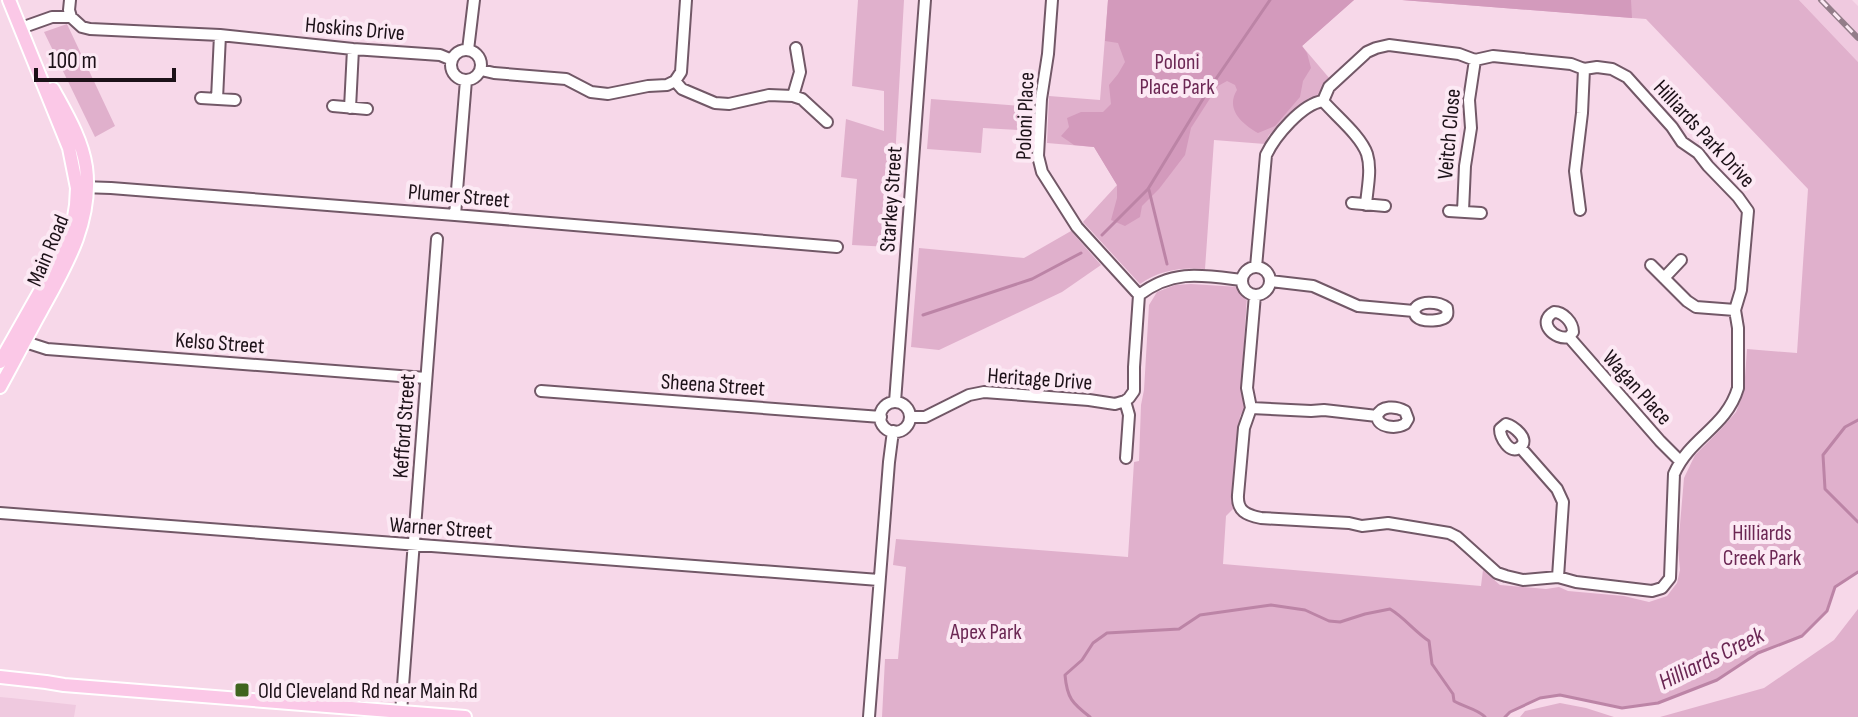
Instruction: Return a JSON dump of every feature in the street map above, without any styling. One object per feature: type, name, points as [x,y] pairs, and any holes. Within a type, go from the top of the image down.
[{"type":"main road","name":"Main Road","points":[[0,387],[72,229],[82,187],[9,0]]},
{"type":"main road","name":"Main Road","points":[[0,362],[19,340]]},
{"type":"main road","points":[[0,677],[64,685],[465,717]]},
{"type":"main road","points":[[0,685],[45,688],[64,685]]},
{"type":"street","points":[[70,0],[71,17]]},
{"type":"street","points":[[468,50],[474,0]]},
{"type":"street","points":[[481,70],[566,79],[591,92],[608,94],[667,85],[675,81],[681,72],[686,0]]},
{"type":"street","name":"Starkey Street","points":[[895,402],[925,0]]},
{"type":"street","name":"Poloni Place","points":[[1052,0],[1041,99],[1038,156],[1042,172],[1077,227],[1139,295]]},
{"type":"street","name":"Hoskins Drive","points":[[22,32],[52,17],[71,17],[82,27],[90,29],[220,35],[440,55],[452,60]]},
{"type":"street","points":[[217,99],[220,35]]},
{"type":"street","name":"Hilliards Park Drive","points":[[1256,267],[1266,155],[1274,139],[1312,103],[1323,101],[1329,87],[1367,52],[1389,45],[1459,54],[1475,60],[1493,56],[1571,64],[1584,69],[1612,69],[1627,77],[1682,142],[1698,153],[1748,211],[1741,290],[1735,310],[1738,388],[1720,421],[1680,461]]},
{"type":"street","points":[[793,96],[800,72],[796,48]]},
{"type":"street","points":[[350,108],[353,49]]},
{"type":"street","points":[[468,50],[481,61],[481,70],[475,78],[459,78],[451,67],[452,60],[458,53],[468,50]]},
{"type":"street","name":"Veitch Close","points":[[1463,211],[1471,128],[1469,100],[1475,60]]},
{"type":"street","points":[[1580,210],[1575,171],[1584,69]]},
{"type":"street","points":[[455,215],[466,80]]},
{"type":"street","points":[[675,81],[682,89],[715,103],[729,104],[769,95],[793,96],[802,99],[827,122]]},
{"type":"street","points":[[201,98],[235,100]]},
{"type":"street","points":[[1323,101],[1360,141],[1368,155],[1366,205]]},
{"type":"street","points":[[333,106],[367,109]]},
{"type":"street","name":"Plumer Street","points":[[82,187],[837,247]]},
{"type":"street","points":[[1352,203],[1385,206]]},
{"type":"street","name":"Veitch Close","points":[[1449,211],[1481,213]]},
{"type":"street","name":"Kefford Street","points":[[401,712],[437,239]]},
{"type":"street","points":[[1664,278],[1681,260]]},
{"type":"street","points":[[1651,265],[1696,307],[1735,310]]},
{"type":"street","points":[[1256,267],[1264,270],[1270,281],[1267,289],[1255,295],[1246,292],[1241,280],[1248,269],[1256,267]]},
{"type":"street","points":[[1126,458],[1129,415],[1125,401],[1134,391],[1139,295],[1153,285],[1174,277],[1191,275],[1241,280]]},
{"type":"street","points":[[1270,281],[1305,284],[1358,306],[1414,311]]},
{"type":"street","points":[[1255,295],[1247,388],[1251,408],[1244,428],[1238,504],[1248,515],[1362,526],[1388,523],[1438,530],[1457,537],[1497,573],[1523,580],[1558,577],[1652,591],[1662,588],[1670,578],[1674,474],[1680,461]]},
{"type":"street","name":"Wagan Place","points":[[1569,337],[1680,461]]},
{"type":"street","name":"Kelso Street","points":[[19,340],[47,349],[426,378]]},
{"type":"street","name":"Sheena Street","points":[[541,391],[881,417]]},
{"type":"street","name":"Heritage Drive","points":[[910,417],[925,417],[969,395],[984,392],[1115,404],[1125,401]]},
{"type":"street","points":[[895,402],[904,405],[910,417],[903,429],[893,431],[884,426],[881,417],[883,408],[895,402]]},
{"type":"street","points":[[1251,408],[1324,410],[1377,416]]},
{"type":"street","points":[[869,717],[893,431]]},
{"type":"street","points":[[1520,447],[1557,489],[1563,502],[1558,577]]},
{"type":"street","name":"Warner Street","points":[[0,513],[879,580]]},
{"type":"shaded area","points":[[1799,0],[1852,0],[1858,6],[1858,62]]},
{"type":"shaded area","points":[[0,697],[76,705],[74,717],[0,717]]},
{"type":"green space","points":[[858,0],[904,0],[890,247],[852,245],[857,179],[841,177],[846,119],[884,131],[884,91],[852,86]]},
{"type":"green space","name":"Poloni Place Park","points":[[1108,0],[1354,0],[1302,46],[1330,79],[1324,84],[1321,95],[1309,98],[1269,135],[1265,144],[1214,140],[1205,269],[1171,270],[1140,284],[1083,222],[1117,185],[1094,147],[1047,143],[1049,96],[1100,100]]},
{"type":"green space","name":"Poloni Place Park","points":[[1108,0],[1354,0],[1302,46],[1311,68],[1303,81],[1300,97],[1275,126],[1258,133],[1252,129],[1234,110],[1235,85],[1227,81],[1218,86],[1191,128],[1185,155],[1142,206],[1140,217],[1125,226],[1111,220],[1117,185],[1094,147],[1074,145],[1061,136],[1069,127],[1067,118],[1081,112],[1103,112],[1111,104],[1109,85],[1125,62],[1118,43],[1105,41]]},
{"type":"green space","points":[[1402,0],[1799,0],[1858,62],[1858,572],[1835,587],[1827,611],[1802,636],[1758,653],[1717,680],[1658,703],[1622,708],[1560,695],[1540,698],[1505,717],[882,717],[885,659],[898,659],[906,567],[893,565],[896,539],[1128,557],[1134,462],[1139,461],[1149,305],[1157,292],[1175,285],[1239,287],[1247,296],[1241,390],[1248,404],[1240,416],[1234,508],[1226,516],[1223,564],[1481,586],[1483,570],[1500,585],[1546,589],[1559,587],[1568,591],[1624,596],[1649,602],[1667,596],[1677,583],[1684,478],[1695,455],[1736,412],[1744,391],[1747,349],[1797,353],[1808,189],[1646,19]]},
{"type":"green space","points":[[1402,0],[1631,0],[1632,18]]},
{"type":"green space","points":[[67,24],[115,126],[95,137],[44,32]]},
{"type":"green space","points":[[931,99],[1035,107],[1033,131],[983,128],[981,153],[927,149]]},
{"type":"green space","points":[[1071,231],[1101,265],[1062,292],[939,350],[911,347],[919,248],[1024,258]]},
{"type":"green space","points":[[1858,609],[1858,717],[1660,717],[1764,688],[1834,640]]},
{"type":"green space","points":[[1560,703],[1614,717],[1520,717],[1525,711]]},
{"type":"waterway","points":[[1102,235],[1148,189],[1209,89],[1270,0]]},
{"type":"waterway","points":[[1149,190],[1167,264]]},
{"type":"waterway","points":[[923,315],[1032,279],[1081,253]]},
{"type":"waterway","name":"Hilliards Creek","points":[[1858,420],[1845,427],[1823,455],[1825,489],[1858,522]]},
{"type":"waterway","name":"Hilliards Creek","points":[[1505,717],[1540,698],[1560,695],[1622,708],[1658,703],[1717,680],[1758,653],[1802,636],[1827,611],[1835,587],[1858,572]]},
{"type":"waterway","points":[[1090,717],[1072,699],[1065,675],[1082,660],[1093,643],[1107,633],[1179,629],[1200,615],[1271,605],[1305,610],[1329,621],[1340,622],[1390,609],[1429,641],[1432,664],[1453,694],[1454,701],[1485,717]]},
{"type":"railway","points":[[1821,0],[1858,38]]},
{"type":"place","name":"Old Cleveland Rd near Main Rd","points":[[242,690]]},
{"type":"park label","name":"Hilliards Creek Park","points":[[1762,544]]},
{"type":"park label","name":"Apex Park","points":[[986,631]]}]
